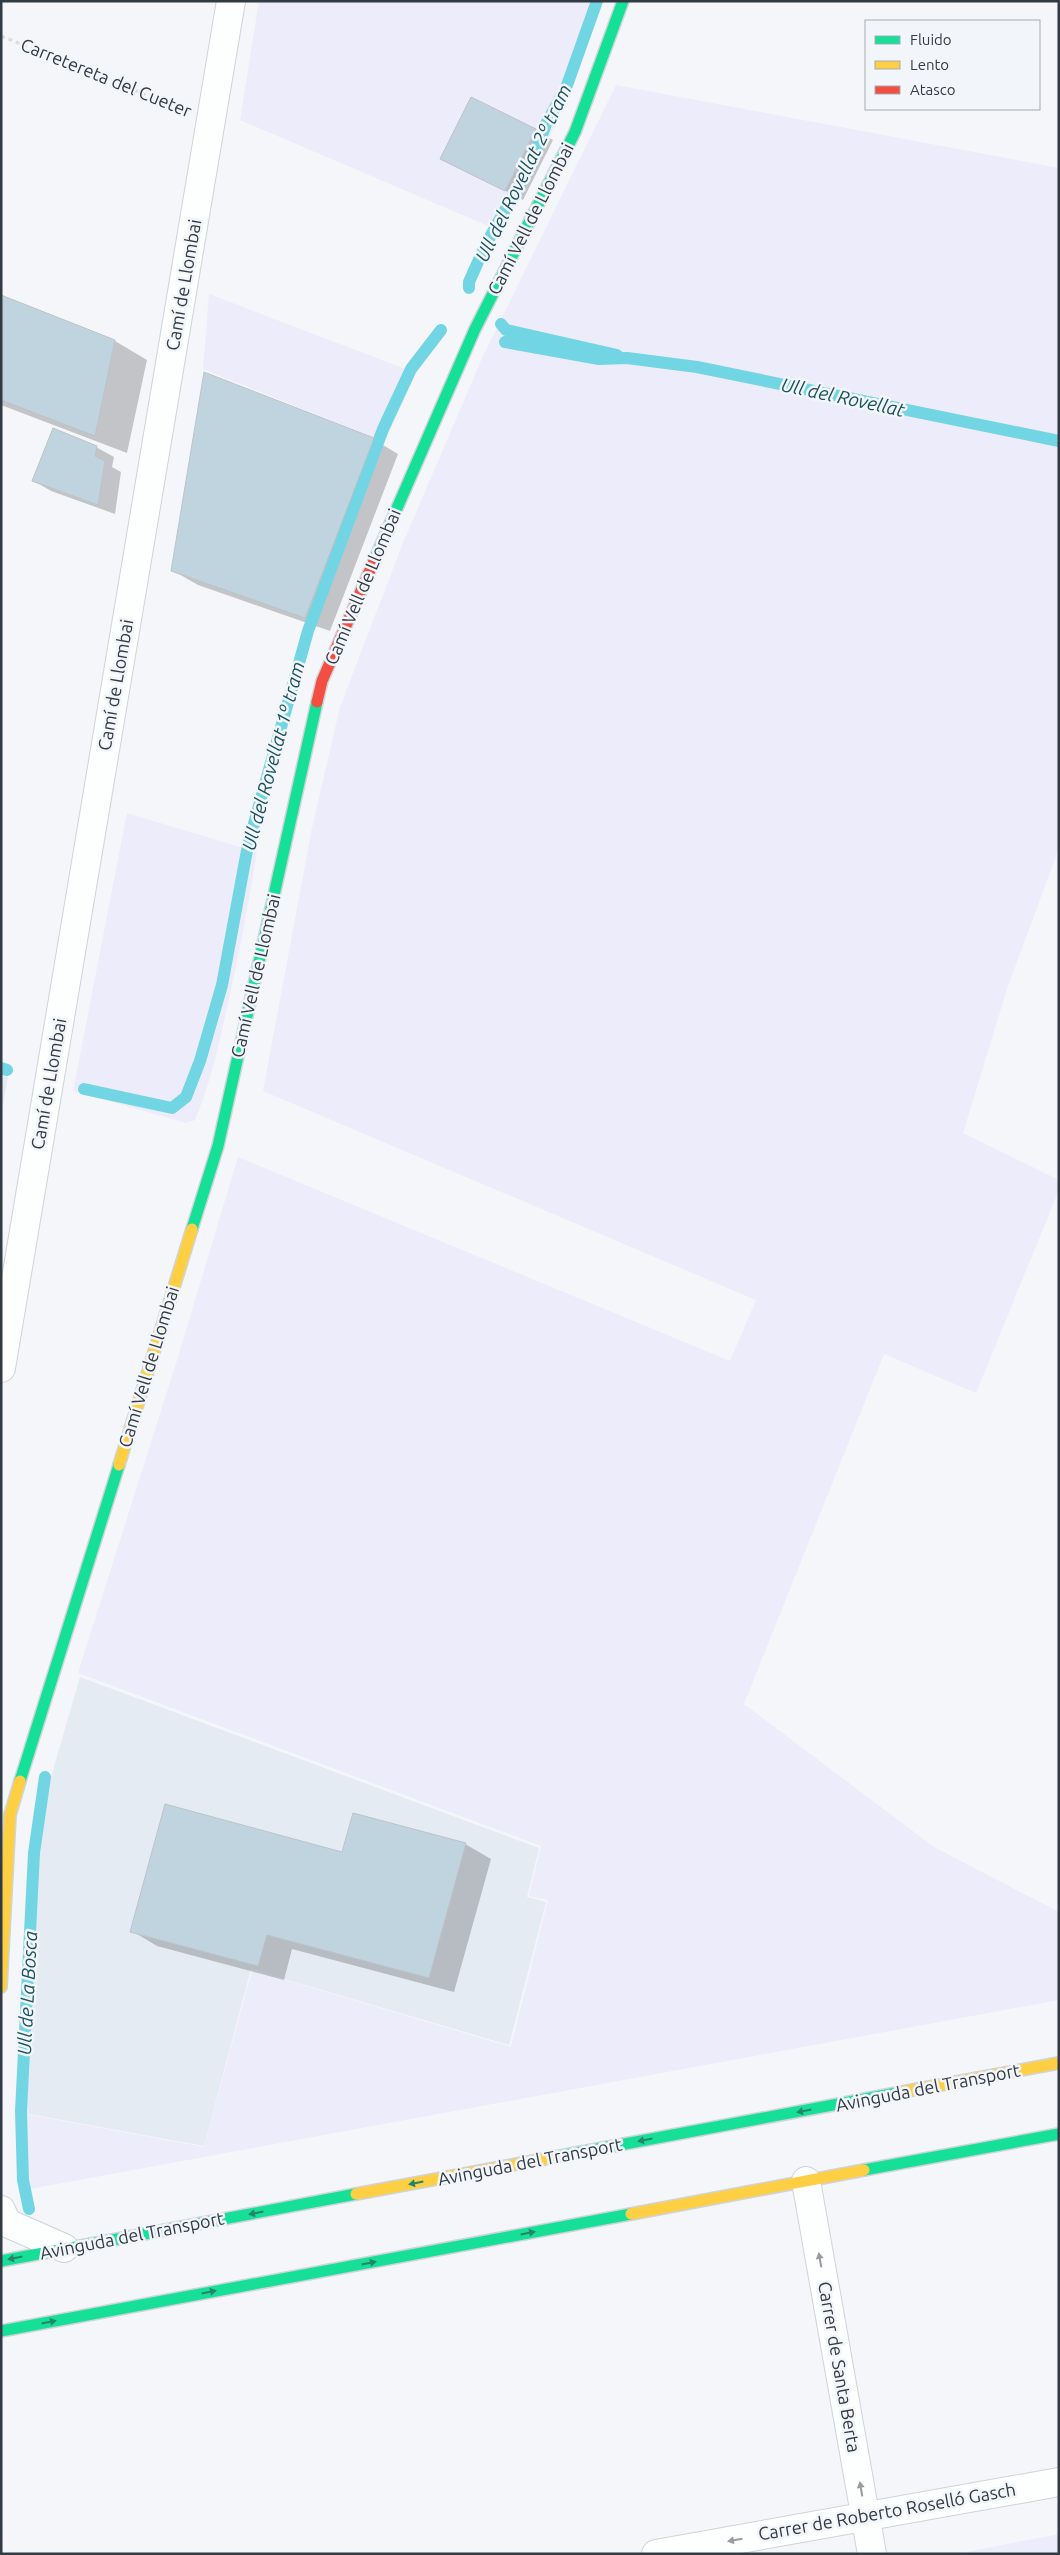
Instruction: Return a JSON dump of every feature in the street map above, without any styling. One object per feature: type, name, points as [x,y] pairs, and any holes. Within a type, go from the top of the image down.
[{"type":"main road","name":"Camí Vell de Llombai","points":[[1,1987],[10,1815],[218,1146],[322,681],[475,329],[575,132],[623,1]]},
{"type":"main road","name":"Avinguda del Transport","points":[[1,2261],[1059,2064]]},
{"type":"main road","points":[[1,2331],[1059,2134]]},
{"type":"street","name":"Camí de Llombai","points":[[1,1368],[231,1]]},
{"type":"street","name":"Carrer de Santa Berta","points":[[806,2181],[872,2554]]},
{"type":"street","points":[[1,2210],[7,2224],[64,2248]]},
{"type":"street","name":"Carrer de Roberto Roselló Gasch","points":[[656,2554],[1059,2482]]},
{"type":"path","name":"Carretereta del Cueter","points":[[1,36],[211,121]]},
{"type":"shaded area","points":[[259,1],[602,1],[556,122],[534,172],[500,231],[240,120]]},
{"type":"shaded area","points":[[616,85],[1059,168],[1059,848],[1007,989],[963,1133],[1059,1180],[1059,1190],[976,1393],[884,1354],[744,1704],[934,1847],[1059,1912],[1059,2000],[24,2190],[20,2113],[204,2147],[252,1970],[511,2047],[548,1900],[529,1896],[541,1846],[78,1673],[178,1357],[238,1157],[730,1361],[756,1300],[263,1091],[312,828],[340,707],[403,543],[483,356]]},
{"type":"shaded area","points":[[209,294],[416,373],[385,442],[203,369]]},
{"type":"shaded area","points":[[127,813],[257,852],[230,996],[216,1056],[195,1120],[186,1123],[73,1091]]},
{"type":"shaded area","points":[[1,1075],[8,1077],[1,1115]]},
{"type":"shaded area","points":[[80,1677],[539,1848],[527,1897],[546,1902],[509,2045],[251,1969],[204,2146],[24,2113],[36,1853],[42,1808]]},
{"type":"shaded area","points":[[1059,2534],[1059,2554],[956,2554]]},
{"type":"building","points":[[471,97],[536,129],[505,191],[440,159]]},
{"type":"building","points":[[1,295],[115,340],[95,436],[1,400]]},
{"type":"building","points":[[204,372],[374,438],[305,618],[171,571]]},
{"type":"building","points":[[53,428],[97,446],[95,456],[105,461],[98,505],[32,481]]},
{"type":"building","points":[[165,1804],[342,1852],[353,1813],[466,1843],[429,1978],[267,1935],[258,1966],[130,1932]]},
{"type":"waterway","name":"Ull del Rovellat 2º tram","points":[[469,288],[469,282],[486,244],[530,166],[546,124],[566,88],[597,1]]},
{"type":"waterway","name":"Ull del Rovellat 2º tram","points":[[501,324],[506,330],[617,355]]},
{"type":"waterway","name":"Ull del Rovellat 1º tram","points":[[84,1089],[172,1108],[186,1097],[200,1061],[222,985],[248,845],[308,631],[383,429],[411,369],[441,330]]},
{"type":"waterway","name":"Ull del Rovellat","points":[[505,342],[599,359],[627,358],[697,367],[1059,441]]},
{"type":"waterway","name":"Ull del Rovellat 1º tram","points":[[1,1068],[7,1070]]},
{"type":"waterway","name":"Ull de La Bosca","points":[[29,2209],[23,2180],[21,2111],[34,1853],[45,1777]]},
{"type":"traffic: fast","points":[[374,561],[475,329],[575,132],[623,1]]},
{"type":"traffic: fast","points":[[192,1229],[218,1146],[317,702]]},
{"type":"traffic: fast","points":[[20,1781],[119,1465]]},
{"type":"traffic: fast","points":[[555,2157],[897,2093]]},
{"type":"traffic: fast","points":[[864,2170],[1059,2134]]},
{"type":"traffic: fast","points":[[1,2261],[356,2194]]},
{"type":"traffic: fast","points":[[1,2331],[631,2214]]},
{"type":"traffic: slow","points":[[119,1465],[192,1229]]},
{"type":"traffic: slow","points":[[1,1987],[10,1815],[20,1781]]},
{"type":"traffic: slow","points":[[897,2093],[1059,2063]]},
{"type":"traffic: slow","points":[[356,2194],[555,2157]]},
{"type":"traffic: slow","points":[[631,2214],[864,2170]]},
{"type":"traffic: jam","points":[[317,702],[322,681],[374,561]]}]
